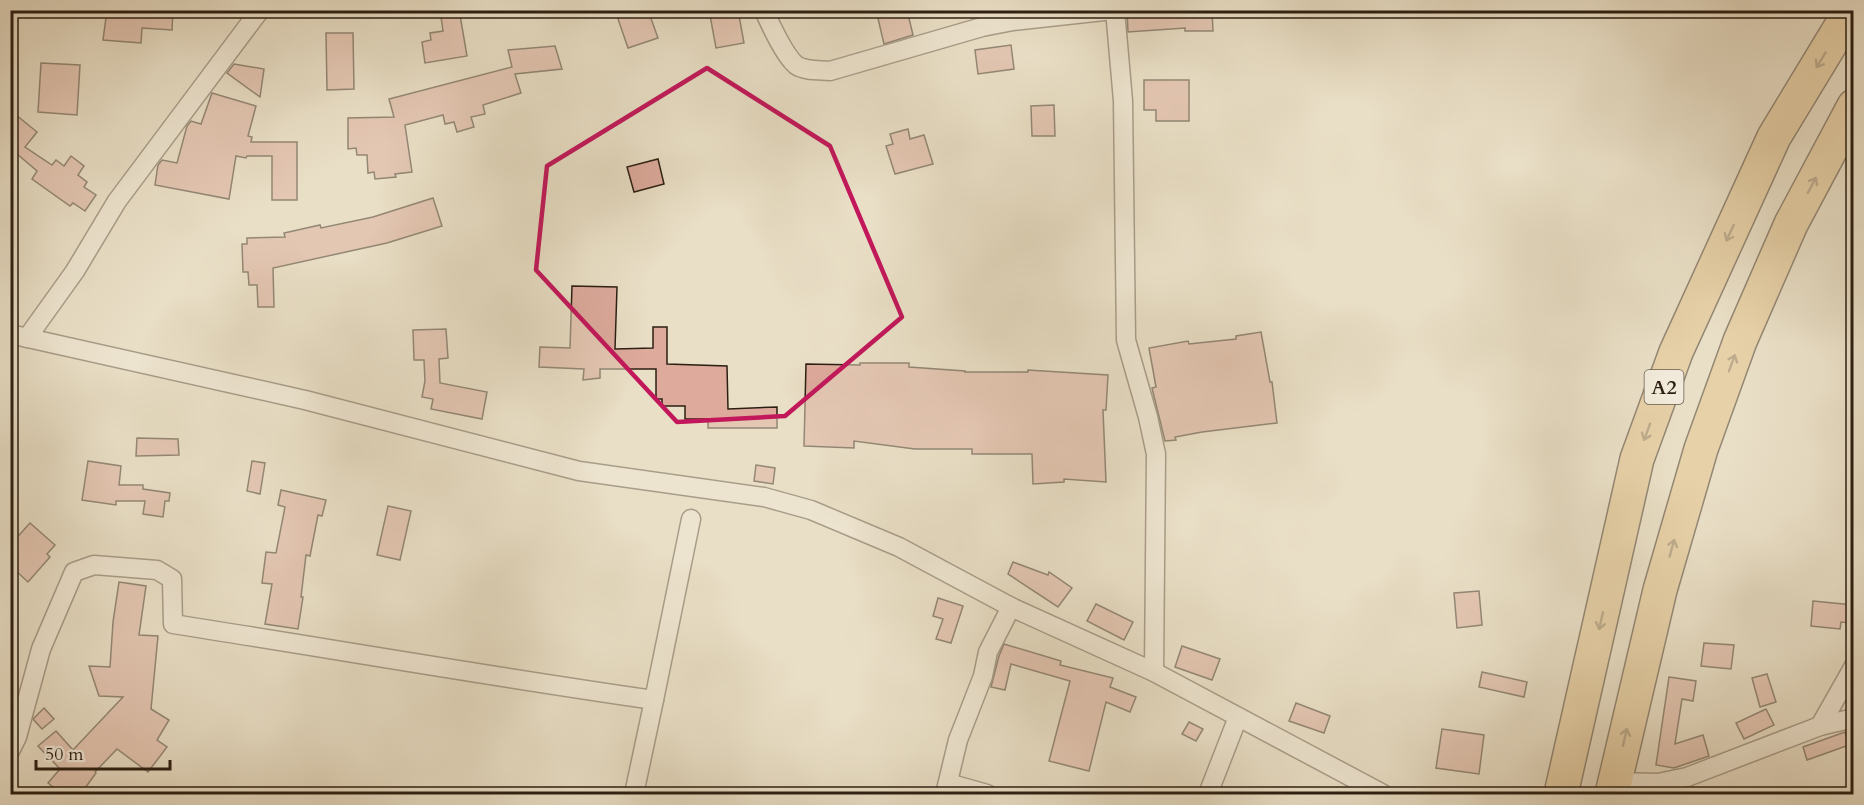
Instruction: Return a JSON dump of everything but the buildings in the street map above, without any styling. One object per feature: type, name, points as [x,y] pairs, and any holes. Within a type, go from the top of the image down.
[{"type":"highway","name":"A2","points":[[1561,795],[1637,459],[1676,352],[1774,137],[1851,10]]},
{"type":"highway","points":[[1613,788],[1660,590],[1701,449],[1740,341],[1791,224],[1854,106]]},
{"type":"street","points":[[260,10],[117,201],[75,271],[19,336],[305,400],[579,471],[764,497],[811,510],[899,547],[1011,606],[1154,672],[1383,795]]},
{"type":"street","points":[[764,10],[774,35],[796,65],[830,71],[982,27],[1013,21],[1114,10],[1123,101],[1126,340],[1156,454],[1154,672]]},
{"type":"street","points":[[634,795],[692,519]]},
{"type":"street","points":[[10,751],[17,737],[40,650],[74,572],[94,565],[157,570],[172,579],[173,624],[429,664],[534,683],[654,700]]},
{"type":"street","points":[[987,795],[946,789],[958,740],[983,676],[988,652],[1011,606]]},
{"type":"street","points":[[1820,726],[1854,666]]},
{"type":"street","points":[[1208,795],[1238,717]]},
{"type":"street","points":[[1613,788],[1687,777],[1820,726],[1853,720]]},
{"type":"street","points":[[1342,795],[1350,778]]},
{"type":"highlighted area","points":[[707,68],[830,146],[902,317],[785,416],[677,422],[536,270],[547,166]]}]
